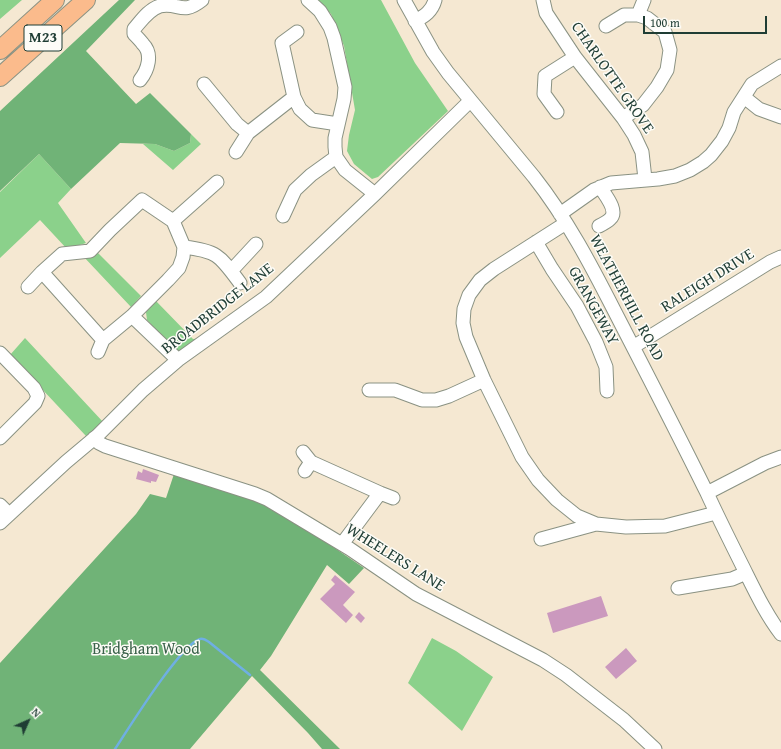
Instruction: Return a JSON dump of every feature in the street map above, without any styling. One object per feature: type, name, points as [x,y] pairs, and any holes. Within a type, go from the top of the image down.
[{"type":"highway","name":"M23","points":[[0,50],[55,0]]},
{"type":"highway","name":"M23","points":[[0,77],[86,0]]},
{"type":"street","points":[[140,80],[146,73],[149,60],[144,45],[134,34],[134,29],[152,10],[160,6],[171,5],[187,9],[202,0]]},
{"type":"street","points":[[308,0],[326,20],[330,27],[334,38],[345,87],[335,147],[336,157],[345,170],[375,194]]},
{"type":"street","name":"WEATHERHILL ROAD","points":[[404,0],[433,52],[470,101],[534,177],[563,218],[634,347],[770,620],[781,634]]},
{"type":"street","points":[[415,21],[429,12],[433,7],[434,0]]},
{"type":"street","name":"CHARLOTTE GROVE","points":[[543,0],[546,13],[575,57],[623,118],[642,152],[645,179]]},
{"type":"street","points":[[638,15],[644,0]]},
{"type":"street","points":[[606,26],[624,15],[638,15],[647,18],[665,32],[670,50],[667,70],[657,87],[643,105],[623,118]]},
{"type":"street","points":[[297,32],[282,43],[294,97],[300,109],[312,120],[338,124]]},
{"type":"street","points":[[557,112],[544,94],[545,76],[575,57]]},
{"type":"street","points":[[716,514],[665,526],[626,527],[596,524],[577,516],[557,500],[538,480],[522,457],[484,380],[466,337],[463,323],[464,309],[469,295],[480,280],[494,269],[536,242],[589,193],[612,183],[675,176],[690,170],[703,162],[711,155],[722,141],[729,128],[734,112],[752,84],[781,66]]},
{"type":"street","points":[[204,84],[237,124],[248,133]]},
{"type":"street","points":[[236,152],[248,133],[294,97]]},
{"type":"street","points":[[744,98],[759,109],[781,117]]},
{"type":"street","name":"BROADBRIDGE LANE","points":[[3,514],[94,438],[143,390],[178,360],[266,297],[375,194],[470,101]]},
{"type":"street","points":[[283,216],[295,190],[311,175],[336,157]]},
{"type":"street","points":[[173,222],[205,200],[217,182]]},
{"type":"street","points":[[599,226],[612,218],[613,213],[612,207],[600,187]]},
{"type":"street","points":[[28,286],[42,272],[62,254],[90,250],[142,200],[173,222],[184,247],[183,257],[179,268],[101,346],[42,272]]},
{"type":"street","name":"GRANGEWAY","points":[[536,242],[577,306],[596,342],[606,367],[607,391]]},
{"type":"street","points":[[231,271],[256,244]]},
{"type":"street","points":[[184,247],[205,250],[217,255],[240,283]]},
{"type":"street","name":"RALEIGH DRIVE","points":[[634,347],[770,262],[781,257]]},
{"type":"street","points":[[132,316],[178,360]]},
{"type":"street","points":[[0,353],[34,388],[38,396],[35,403],[0,438]]},
{"type":"street","points":[[369,390],[395,390],[422,400],[436,400],[449,396],[484,380]]},
{"type":"street","name":"WHEELERS LANE","points":[[94,438],[105,446],[261,496],[342,544],[416,594],[543,660],[624,720],[655,749]]},
{"type":"street","points":[[707,493],[765,463],[781,457]]},
{"type":"street","points":[[306,462],[393,498]]},
{"type":"street","points":[[342,544],[380,493]]},
{"type":"street","points":[[541,539],[596,524]]},
{"type":"street","points":[[678,588],[732,580],[746,573]]},
{"type":"green space","points":[[0,0],[22,0],[0,19]]},
{"type":"green space","points":[[119,0],[135,0],[86,51],[136,104],[150,93],[191,134],[190,143],[174,151],[155,144],[120,143],[71,189],[39,154],[0,191],[0,111]]},
{"type":"green space","points":[[317,0],[381,0],[415,63],[448,111],[378,177],[372,179],[354,164],[347,151],[355,110],[344,46],[331,14]]},
{"type":"green space","points":[[191,134],[201,144],[173,170],[143,144],[155,144],[174,151],[190,143]]},
{"type":"green space","points":[[39,154],[71,189],[58,203],[86,243],[67,249],[40,220],[0,258],[0,192]]},
{"type":"green space","points":[[96,251],[141,296],[131,307],[82,255]]},
{"type":"green space","points":[[156,301],[193,339],[208,338],[179,355],[147,320],[146,312]]},
{"type":"green space","points":[[25,338],[104,423],[86,436],[10,355]]},
{"type":"green space","name":"Bridgham Wood","points":[[174,474],[261,503],[320,538],[364,568],[349,584],[327,565],[271,656],[260,670],[340,749],[322,749],[252,676],[190,749],[0,749],[0,663],[136,514],[150,494],[166,498]]},
{"type":"green space","points":[[432,638],[456,651],[493,677],[462,731],[408,683]]},
{"type":"building","points":[[143,469],[159,475],[156,482],[151,481],[151,483],[136,479],[138,471],[142,473]]},
{"type":"building","points":[[335,575],[355,592],[343,605],[353,615],[346,623],[320,599],[335,584],[331,580]]},
{"type":"building","points":[[601,596],[608,616],[553,633],[547,613]]},
{"type":"building","points":[[359,612],[365,618],[361,623],[355,617]]},
{"type":"building","points":[[626,648],[637,661],[616,679],[605,667]]},
{"type":"waterway","points":[[115,749],[168,671],[180,656],[191,645],[200,639],[209,642],[250,675]]}]
